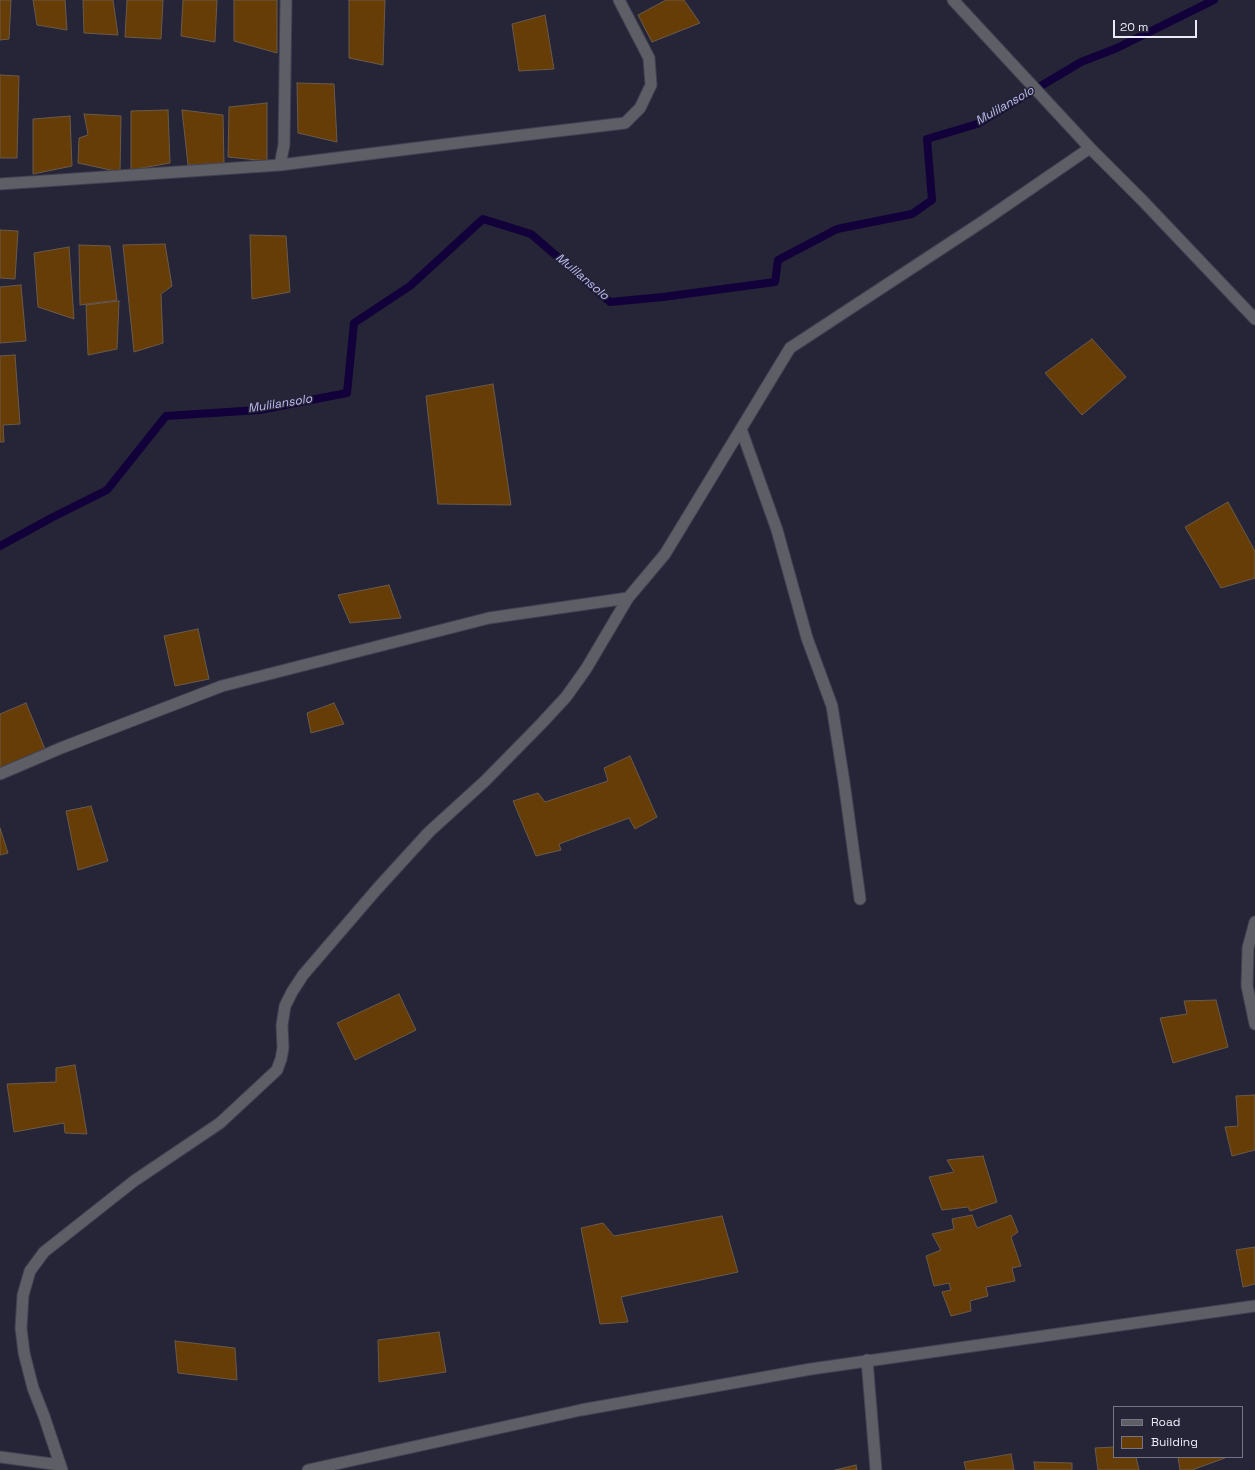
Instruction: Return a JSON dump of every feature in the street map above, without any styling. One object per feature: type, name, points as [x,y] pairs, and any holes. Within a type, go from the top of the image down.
[{"type":"street","points":[[280,165],[284,145],[286,0]]},
{"type":"street","points":[[0,184],[280,165],[625,123],[640,108],[651,85],[649,58],[619,0]]},
{"type":"street","points":[[953,0],[1090,148],[1142,200],[1255,319]]},
{"type":"street","points":[[0,1457],[61,1468],[33,1388],[24,1353],[21,1328],[22,1308],[23,1295],[30,1271],[44,1252],[50,1247],[134,1181],[220,1123],[277,1070],[282,1059],[282,1025],[285,1006],[303,975],[377,889],[429,832],[490,775],[566,697],[586,669],[628,598],[665,554],[790,348],[985,220],[1090,148]]},
{"type":"street","points":[[741,429],[777,530],[807,638],[832,706],[860,899]]},
{"type":"street","points":[[0,774],[61,748],[222,686],[489,618],[628,598]]},
{"type":"street","points":[[1255,922],[1248,948],[1247,986],[1255,1024]]},
{"type":"street","points":[[308,1470],[581,1410],[867,1360],[987,1345],[1255,1306]]},
{"type":"street","points":[[867,1360],[876,1470]]},
{"type":"building","points":[[0,0],[11,0],[9,39],[0,40]]},
{"type":"building","points":[[33,0],[65,0],[67,30],[37,25]]},
{"type":"building","points":[[83,0],[113,0],[118,35],[84,33]]},
{"type":"building","points":[[127,0],[163,0],[161,39],[125,37]]},
{"type":"building","points":[[183,0],[217,0],[215,42],[181,36]]},
{"type":"building","points":[[234,0],[277,0],[277,53],[234,41]]},
{"type":"building","points":[[349,0],[385,0],[383,65],[349,58]]},
{"type":"building","points":[[666,0],[684,0],[700,23],[652,42],[638,15]]},
{"type":"building","points":[[545,15],[554,69],[519,71],[512,24]]},
{"type":"building","points":[[0,75],[19,76],[17,158],[0,158]]},
{"type":"building","points":[[297,83],[334,84],[337,142],[298,133]]},
{"type":"building","points":[[267,103],[267,161],[228,157],[229,107]]},
{"type":"building","points":[[168,110],[170,163],[131,170],[131,111]]},
{"type":"building","points":[[182,110],[223,115],[224,163],[188,165]]},
{"type":"building","points":[[84,114],[121,116],[120,172],[78,163],[79,138],[88,135]]},
{"type":"building","points":[[70,116],[72,166],[33,174],[33,119]]},
{"type":"building","points":[[0,230],[18,231],[15,279],[0,278]]},
{"type":"building","points":[[250,235],[286,236],[290,292],[252,299]]},
{"type":"building","points":[[165,244],[172,286],[161,294],[163,343],[134,352],[123,245]]},
{"type":"building","points":[[79,245],[110,246],[117,300],[80,305]]},
{"type":"building","points":[[69,247],[74,319],[38,307],[34,253]]},
{"type":"building","points":[[21,285],[26,341],[0,343],[0,287]]},
{"type":"building","points":[[119,301],[117,349],[88,355],[86,305]]},
{"type":"building","points":[[1092,339],[1126,377],[1082,415],[1045,373]]},
{"type":"building","points":[[15,355],[20,424],[3,425],[4,442],[0,442],[0,356]]},
{"type":"building","points":[[493,384],[511,505],[438,504],[426,396]]},
{"type":"building","points":[[1228,502],[1255,551],[1255,578],[1221,588],[1185,527]]},
{"type":"building","points":[[389,585],[401,618],[350,623],[338,595]]},
{"type":"building","points":[[198,629],[209,679],[175,686],[164,636]]},
{"type":"building","points":[[26,703],[47,754],[0,770],[0,714]]},
{"type":"building","points":[[334,703],[344,724],[311,733],[307,713]]},
{"type":"building","points":[[630,756],[657,817],[635,829],[629,818],[559,844],[561,850],[536,856],[513,801],[538,793],[545,802],[608,781],[604,768]]},
{"type":"building","points":[[91,806],[108,861],[78,870],[66,811]]},
{"type":"building","points":[[0,828],[8,853],[0,855]]},
{"type":"building","points":[[399,994],[416,1030],[355,1060],[337,1023]]},
{"type":"building","points":[[1216,1000],[1228,1047],[1173,1063],[1160,1018],[1187,1014],[1184,1001]]},
{"type":"building","points":[[75,1065],[87,1134],[65,1133],[64,1123],[14,1132],[7,1084],[56,1082],[56,1068]]},
{"type":"building","points":[[1255,1095],[1255,1150],[1232,1156],[1225,1127],[1238,1126],[1236,1096]]},
{"type":"building","points":[[983,1156],[997,1202],[970,1211],[968,1207],[942,1210],[929,1177],[954,1172],[947,1160]]},
{"type":"building","points":[[972,1215],[977,1228],[1011,1215],[1018,1232],[1011,1237],[1021,1266],[1012,1268],[1015,1281],[986,1287],[988,1296],[970,1301],[971,1311],[951,1316],[942,1292],[951,1290],[949,1283],[934,1286],[926,1256],[941,1250],[932,1234],[954,1229],[952,1219]]},
{"type":"building","points":[[722,1216],[738,1272],[621,1297],[628,1322],[600,1324],[581,1228],[603,1223],[614,1236]]},
{"type":"building","points":[[1255,1247],[1255,1284],[1243,1287],[1236,1250]]},
{"type":"building","points":[[439,1332],[446,1372],[379,1382],[378,1340]]},
{"type":"building","points":[[175,1341],[235,1348],[237,1380],[178,1373]]},
{"type":"building","points":[[1113,1447],[1113,1458],[1136,1458],[1139,1470],[1098,1470],[1095,1448]]},
{"type":"building","points":[[1011,1454],[1014,1470],[966,1470],[964,1462]]},
{"type":"building","points":[[1178,1458],[1225,1458],[1192,1470],[1180,1470]]},
{"type":"building","points":[[1034,1462],[1072,1463],[1072,1470],[1035,1470]]},
{"type":"building","points":[[856,1465],[857,1470],[835,1470]]},
{"type":"waterway","name":"Mulilansolo","points":[[0,546],[107,490],[166,416],[259,410],[347,393],[354,323],[410,286],[483,219],[531,234],[610,302],[663,297],[775,282],[778,260],[837,229],[912,214],[932,200],[927,139],[977,124],[1081,62],[1117,48],[1214,0]]}]
